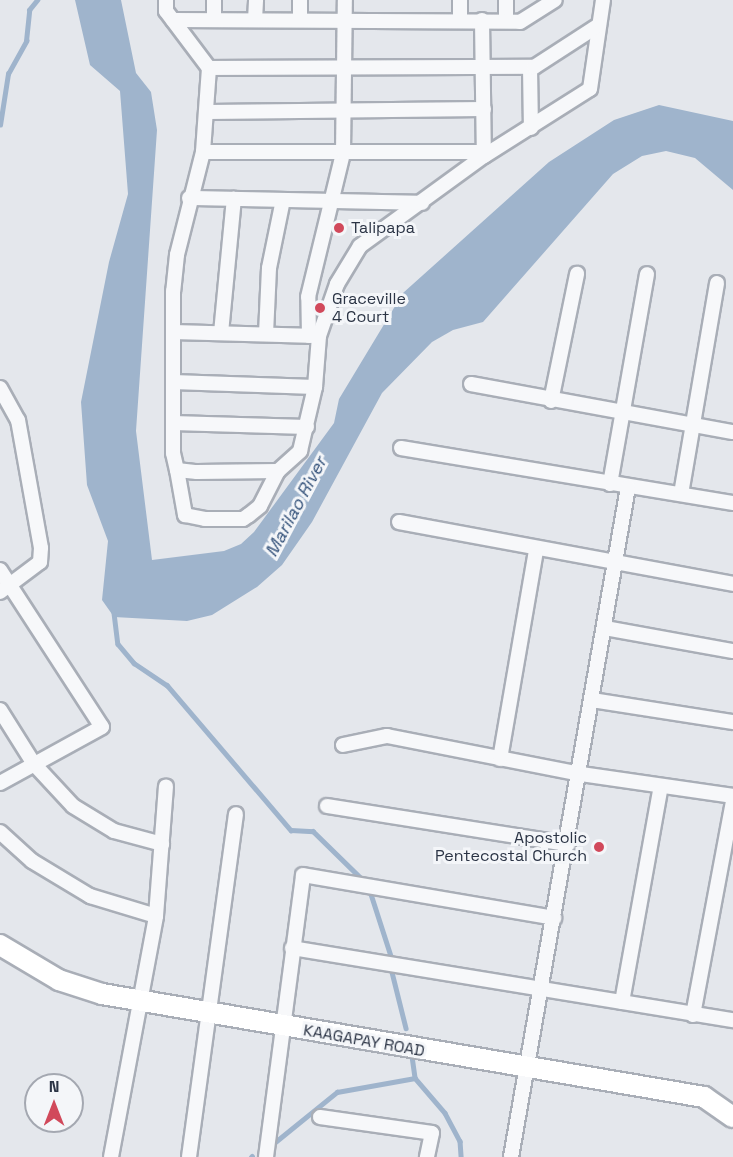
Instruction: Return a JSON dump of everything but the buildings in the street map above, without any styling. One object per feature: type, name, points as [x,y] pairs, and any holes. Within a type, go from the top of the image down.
[{"type":"street","points":[[166,0],[166,11],[209,68],[208,112],[203,152],[189,198],[177,255],[173,382],[173,423],[184,515],[205,519],[243,519],[260,506],[278,471],[300,451],[307,427],[315,387],[314,336],[308,297],[343,153],[345,0]]},
{"type":"street","points":[[214,0],[214,20]]},
{"type":"street","points":[[255,0],[255,20]]},
{"type":"street","points":[[300,0],[300,20]]},
{"type":"street","points":[[460,0],[460,20]]},
{"type":"street","points":[[506,0],[506,21]]},
{"type":"street","points":[[314,336],[337,284],[360,246],[484,154],[531,128],[590,89],[603,0]]},
{"type":"street","points":[[173,20],[520,22],[552,1]]},
{"type":"street","points":[[482,20],[484,154]]},
{"type":"street","points":[[209,68],[530,67],[599,25]]},
{"type":"street","points":[[530,67],[531,128]]},
{"type":"street","points":[[208,112],[484,109]]},
{"type":"street","points":[[203,152],[484,154]]},
{"type":"street","points":[[189,198],[422,202]]},
{"type":"street","points":[[220,333],[234,199]]},
{"type":"street","points":[[266,334],[268,268],[283,200]]},
{"type":"street","points":[[551,400],[577,274]]},
{"type":"street","points":[[610,484],[647,274]]},
{"type":"street","points":[[681,494],[717,283]]},
{"type":"street","points":[[174,332],[314,336]]},
{"type":"street","points":[[173,382],[315,387]]},
{"type":"street","points":[[471,384],[733,432]]},
{"type":"street","points":[[0,388],[18,420],[42,548],[40,562],[5,589]]},
{"type":"street","points":[[173,423],[307,427]]},
{"type":"street","points":[[401,448],[733,503]]},
{"type":"street","points":[[177,470],[278,471]]},
{"type":"street","points":[[511,1157],[581,774],[628,487]]},
{"type":"street","points":[[399,522],[616,565],[733,584]]},
{"type":"street","points":[[500,759],[536,550]]},
{"type":"street","points":[[0,570],[5,589],[102,727],[0,783]]},
{"type":"street","points":[[605,628],[733,651]]},
{"type":"street","points":[[592,700],[733,722]]},
{"type":"street","points":[[0,710],[34,764],[73,806],[114,831],[162,844]]},
{"type":"street","points":[[343,745],[387,736],[581,774],[733,796]]},
{"type":"street","points":[[111,1157],[142,1003],[156,916],[166,786]]},
{"type":"street","points":[[622,1002],[660,786]]},
{"type":"street","points":[[693,1015],[733,801]]},
{"type":"street","points":[[327,806],[568,844]]},
{"type":"street","points":[[189,1157],[236,814]]},
{"type":"street","points":[[0,832],[32,861],[90,896],[156,916]]},
{"type":"street","points":[[266,1157],[280,1027],[303,875],[554,918]]},
{"type":"street","name":"KAAGAPAY ROAD","points":[[0,945],[59,980],[142,1003],[704,1097],[733,1117]]},
{"type":"street","points":[[292,948],[733,1020]]},
{"type":"street","points":[[320,1117],[432,1132],[427,1157]]},
{"type":"water","name":"Marilao River","points":[[75,0],[121,0],[136,73],[151,92],[157,130],[136,431],[152,560],[224,551],[241,544],[254,532],[334,423],[339,399],[403,293],[549,162],[614,120],[659,105],[733,121],[733,190],[695,158],[666,151],[642,156],[613,174],[483,322],[453,330],[432,342],[382,393],[312,522],[282,565],[257,587],[212,615],[187,621],[114,617],[102,600],[108,541],[87,485],[81,402],[109,262],[128,194],[120,91],[90,65]]},
{"type":"waterway","points":[[0,125],[8,74],[26,41],[29,10],[37,0]]},
{"type":"waterway","points":[[114,613],[118,644],[134,663],[167,685],[291,830],[313,831],[365,882]]},
{"type":"waterway","points":[[370,891],[391,956]]},
{"type":"waterway","points":[[391,968],[406,1028]]},
{"type":"waterway","points":[[412,1056],[415,1078],[445,1113],[460,1141],[461,1157]]},
{"type":"waterway","points":[[274,1143],[337,1092],[415,1078]]},
{"type":"place","name":"Talipapa","points":[[339,228]]},
{"type":"place","name":"Graceville 4 Court","points":[[320,308]]},
{"type":"place","name":"Apostolic Pentecostal Church","points":[[599,847]]}]
